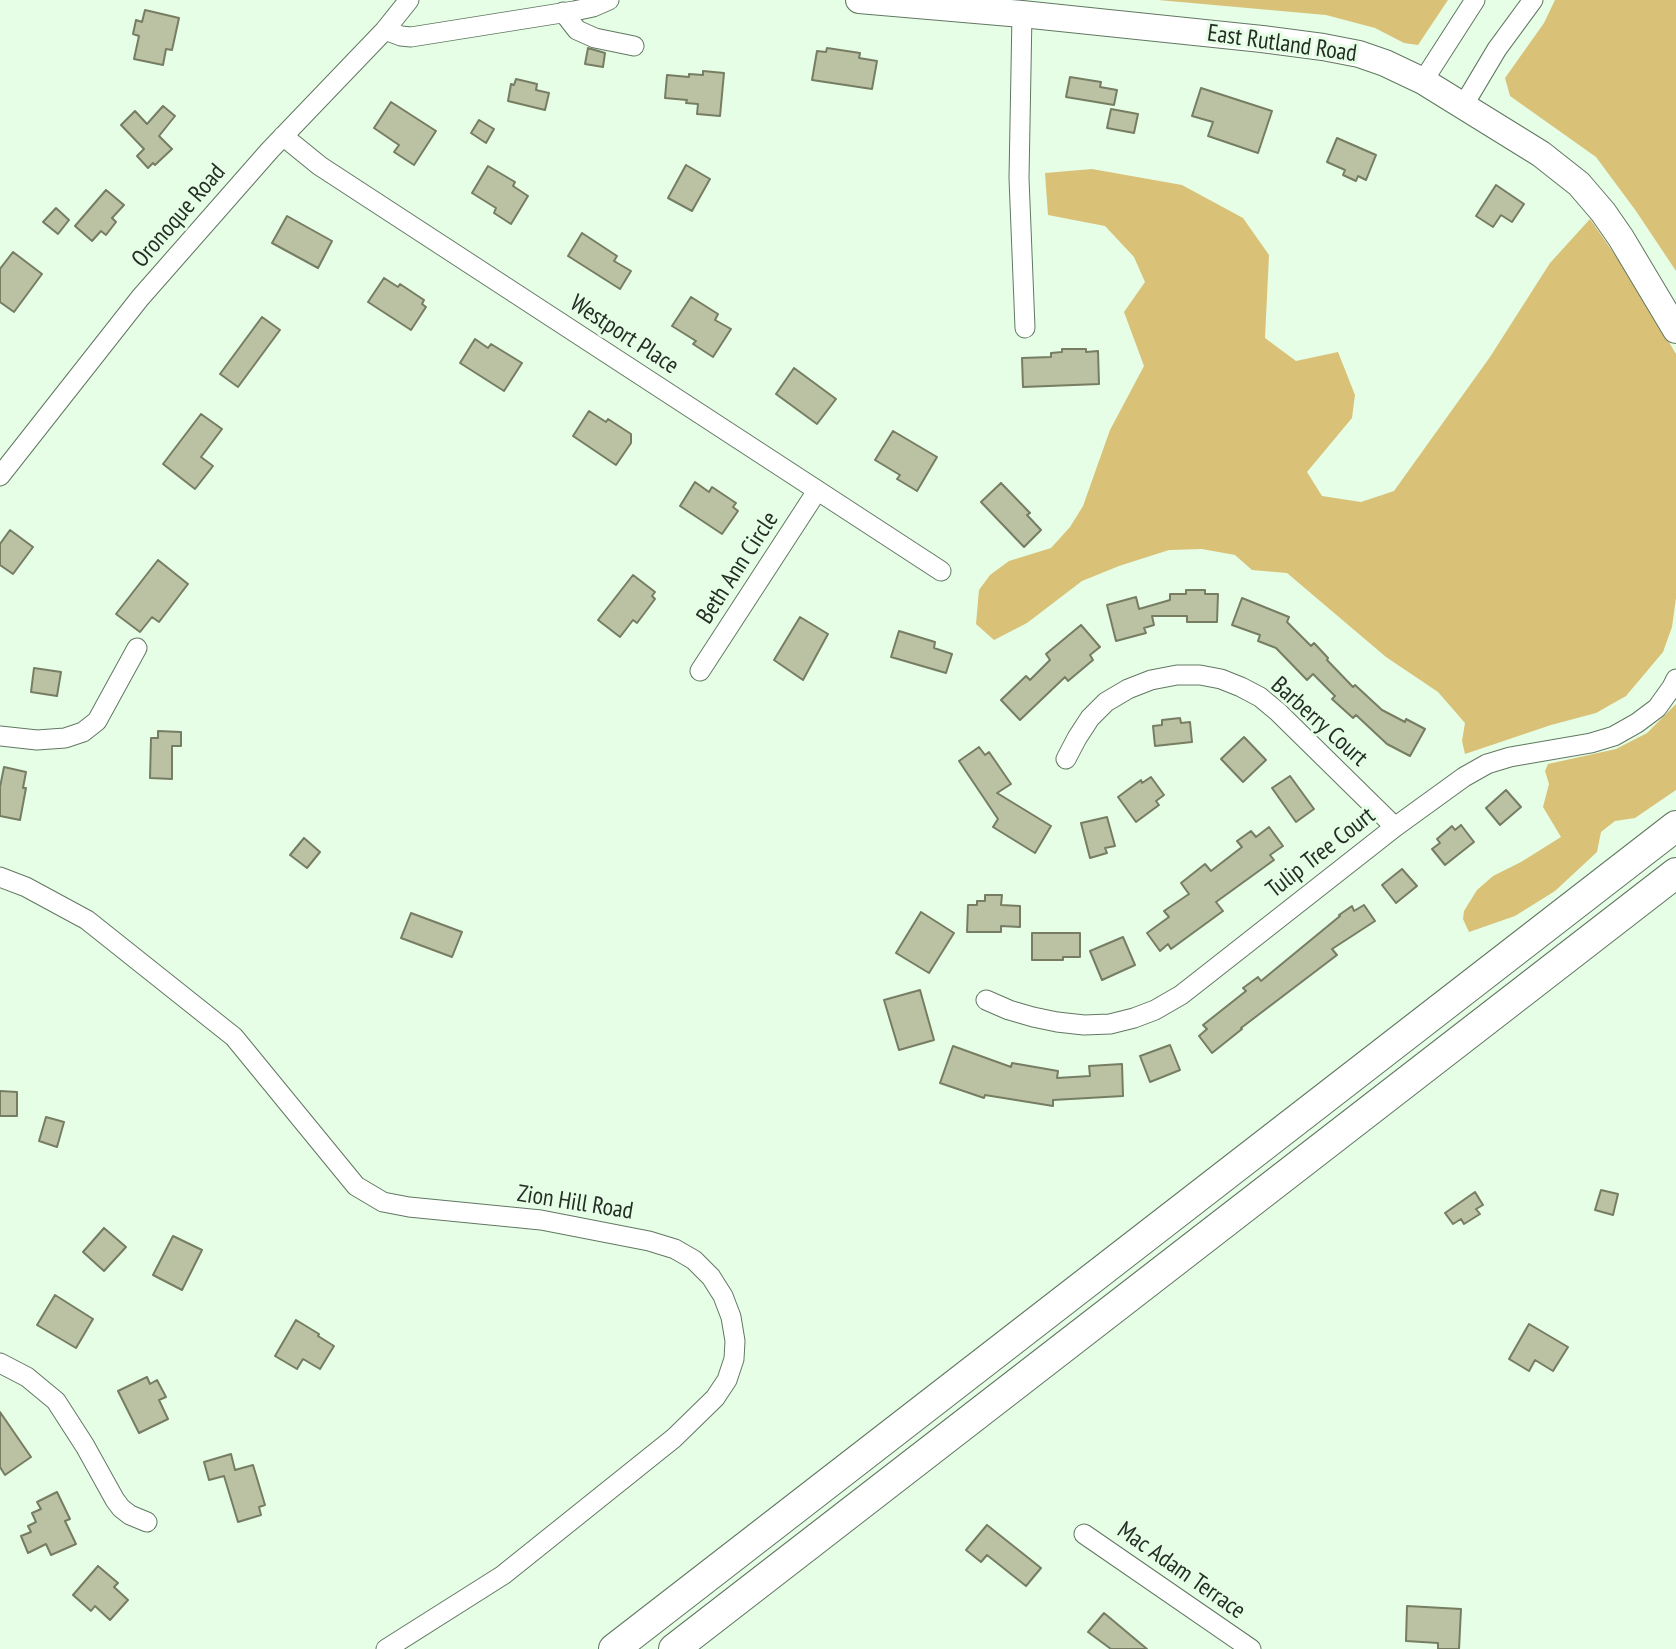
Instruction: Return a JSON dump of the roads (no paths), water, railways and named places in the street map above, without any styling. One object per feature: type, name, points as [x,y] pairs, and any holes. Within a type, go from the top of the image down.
[{"type":"highway","points":[[614,1649],[1676,826]]},
{"type":"highway","points":[[674,1649],[1676,873]]},
{"type":"main road","name":"East Rutland Road","points":[[859,0],[907,2],[1262,39],[1359,54],[1385,63],[1423,81],[1541,154],[1579,184],[1621,238],[1676,330]]},
{"type":"street","name":"Oronoque Road","points":[[0,476],[140,298],[244,178],[385,30],[409,0]]},
{"type":"street","points":[[385,30],[411,37],[593,7],[609,0]]},
{"type":"street","points":[[1423,81],[1475,0]]},
{"type":"street","points":[[1463,106],[1497,49],[1533,0]]},
{"type":"street","points":[[563,12],[577,30],[595,38],[634,46]]},
{"type":"street","points":[[1022,14],[1019,178],[1025,328]]},
{"type":"street","name":"Westport Place","points":[[283,136],[320,166],[941,571]]},
{"type":"street","name":"Beth Ann Circle","points":[[700,671],[817,491]]},
{"type":"street","points":[[0,736],[37,740],[65,738],[83,732],[97,721],[137,648]]},
{"type":"street","name":"Barberry Court","points":[[1066,759],[1090,718],[1107,702],[1128,689],[1151,680],[1177,675],[1221,679],[1260,697],[1278,712],[1395,827]]},
{"type":"street","name":"Tulip Tree Court","points":[[986,1000],[1033,1017],[1057,1023],[1084,1025],[1110,1024],[1156,1010],[1204,978],[1395,827],[1464,777],[1487,764],[1510,757],[1591,743],[1614,736],[1657,708],[1676,679]]},
{"type":"street","name":"Zion Hill Road","points":[[0,877],[26,887],[87,919],[234,1037],[356,1186],[383,1202],[541,1220],[649,1241],[675,1249],[694,1260],[711,1277],[723,1296],[732,1317],[734,1359],[727,1380],[715,1398],[674,1438],[503,1575],[386,1649]]},
{"type":"street","points":[[0,1363],[27,1377],[56,1401],[121,1508],[148,1522]]},
{"type":"street","name":"Mac Adam Terrace","points":[[1084,1534],[1251,1649]]}]
